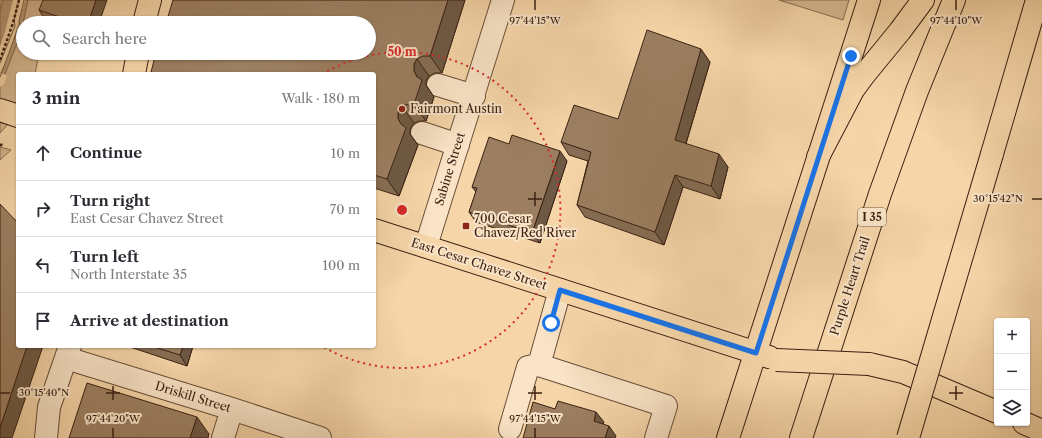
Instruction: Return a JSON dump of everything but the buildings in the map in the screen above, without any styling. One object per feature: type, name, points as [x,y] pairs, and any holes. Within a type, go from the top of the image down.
[{"type":"main road","points":[[146,16],[150,0]]},
{"type":"main road","points":[[728,438],[869,0]]},
{"type":"main road","points":[[818,157],[853,90],[900,31],[922,0]]},
{"type":"main road","name":"Purple Heart Trail","points":[[801,438],[880,194],[916,91],[954,0]]},
{"type":"main road","points":[[908,438],[1037,0]]},
{"type":"main road","points":[[134,72],[137,60]]},
{"type":"main road","points":[[0,110],[16,115]]},
{"type":"main road","name":"East Cesar Chavez Street","points":[[376,231],[776,360],[869,364],[903,372],[994,411]]},
{"type":"main road","points":[[1030,426],[1042,431]]},
{"type":"street","name":"Sabine Street","points":[[426,246],[503,0]]},
{"type":"street","points":[[438,85],[474,96]]},
{"type":"street","points":[[422,133],[458,145]]},
{"type":"street","points":[[539,364],[560,290]]},
{"type":"street","points":[[46,438],[49,408],[68,352]]},
{"type":"street","name":"Driskill Street","points":[[68,352],[320,438]]},
{"type":"street","points":[[510,429],[528,367],[539,364],[666,406],[656,438]]},
{"type":"street","points":[[223,438],[232,409]]},
{"type":"path","points":[[0,60],[13,23],[19,0]]},
{"type":"path","points":[[0,146],[3,143]]},
{"type":"shaded area","points":[[0,0],[54,0],[48,16],[16,16],[16,60],[38,60],[35,72],[16,72],[16,115],[0,133]]},
{"type":"shaded area","points":[[779,0],[849,0],[843,20]]},
{"type":"shaded area","points":[[0,147],[11,150],[0,160]]},
{"type":"water","points":[[3,0],[28,0],[25,16],[16,16],[16,46],[0,85],[0,11]]},
{"type":"pier","points":[[13,0],[25,0],[20,16],[16,16],[16,30],[8,57],[0,73],[0,46]]},
{"type":"pier","points":[[0,73],[7,75],[4,84],[0,87]]},
{"type":"place","name":"Fairmont Austin","points":[[402,109]]},
{"type":"place","name":"700 Cesar Chavez/Red River","points":[[466,226]]},
{"type":"route","points":[[551,323],[560,290],[756,353],[851,56]]}]
